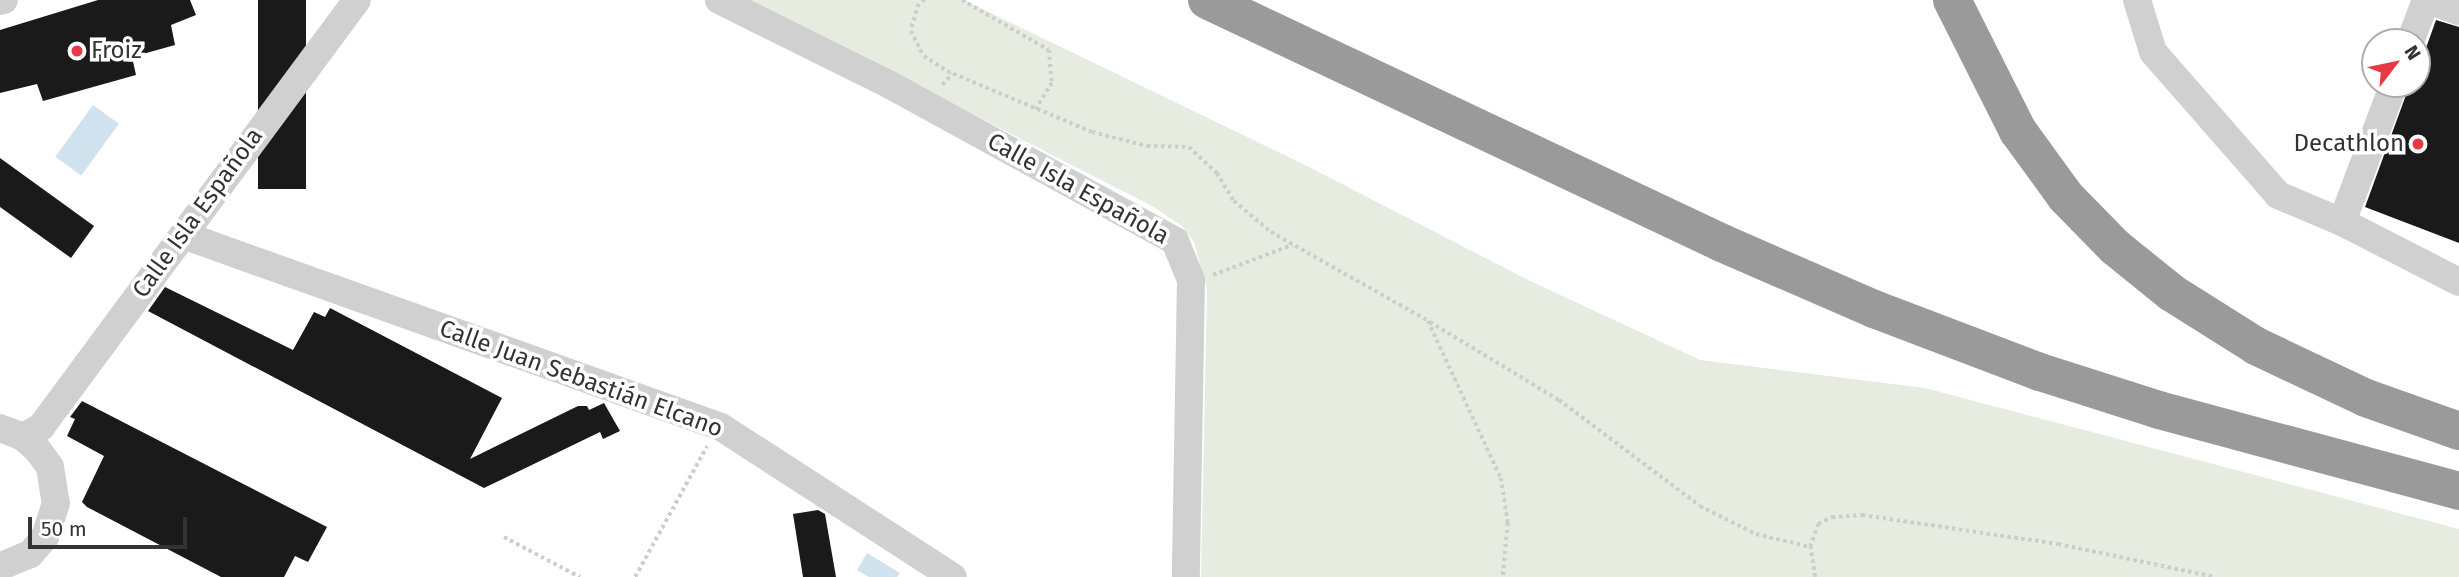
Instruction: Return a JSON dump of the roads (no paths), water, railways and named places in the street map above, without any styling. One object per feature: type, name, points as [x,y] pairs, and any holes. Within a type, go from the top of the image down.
[{"type":"highway","points":[[1207,0],[1722,243],[1874,309],[2040,372],[2147,406],[2459,491]]},
{"type":"highway","points":[[1952,0],[2018,131],[2066,197],[2115,247],[2172,293],[2256,346],[2366,398],[2459,431]]},
{"type":"street","name":"Calle Isla Española","points":[[25,435],[183,235],[357,0]]},
{"type":"street","name":"Calle Isla Española","points":[[719,0],[892,86],[1175,241],[1191,281],[1186,577]]},
{"type":"street","points":[[2137,0],[2153,52],[2278,195],[2342,222],[2459,282]]},
{"type":"street","points":[[2416,28],[2427,0],[2459,11]]},
{"type":"street","points":[[2342,222],[2389,98]]},
{"type":"street","name":"Calle Juan Sebastián Elcano","points":[[183,235],[721,427],[953,577]]},
{"type":"street","points":[[18,568],[45,537],[56,503],[50,467],[25,435]]},
{"type":"water","points":[[93,105],[119,124],[81,176],[55,157]]},
{"type":"water","points":[[867,553],[900,573],[897,577],[869,577],[857,570]]},
{"type":"place","name":"Froiz","points":[[77,51]]},
{"type":"place","name":"Decathlon","points":[[2418,144]]}]
